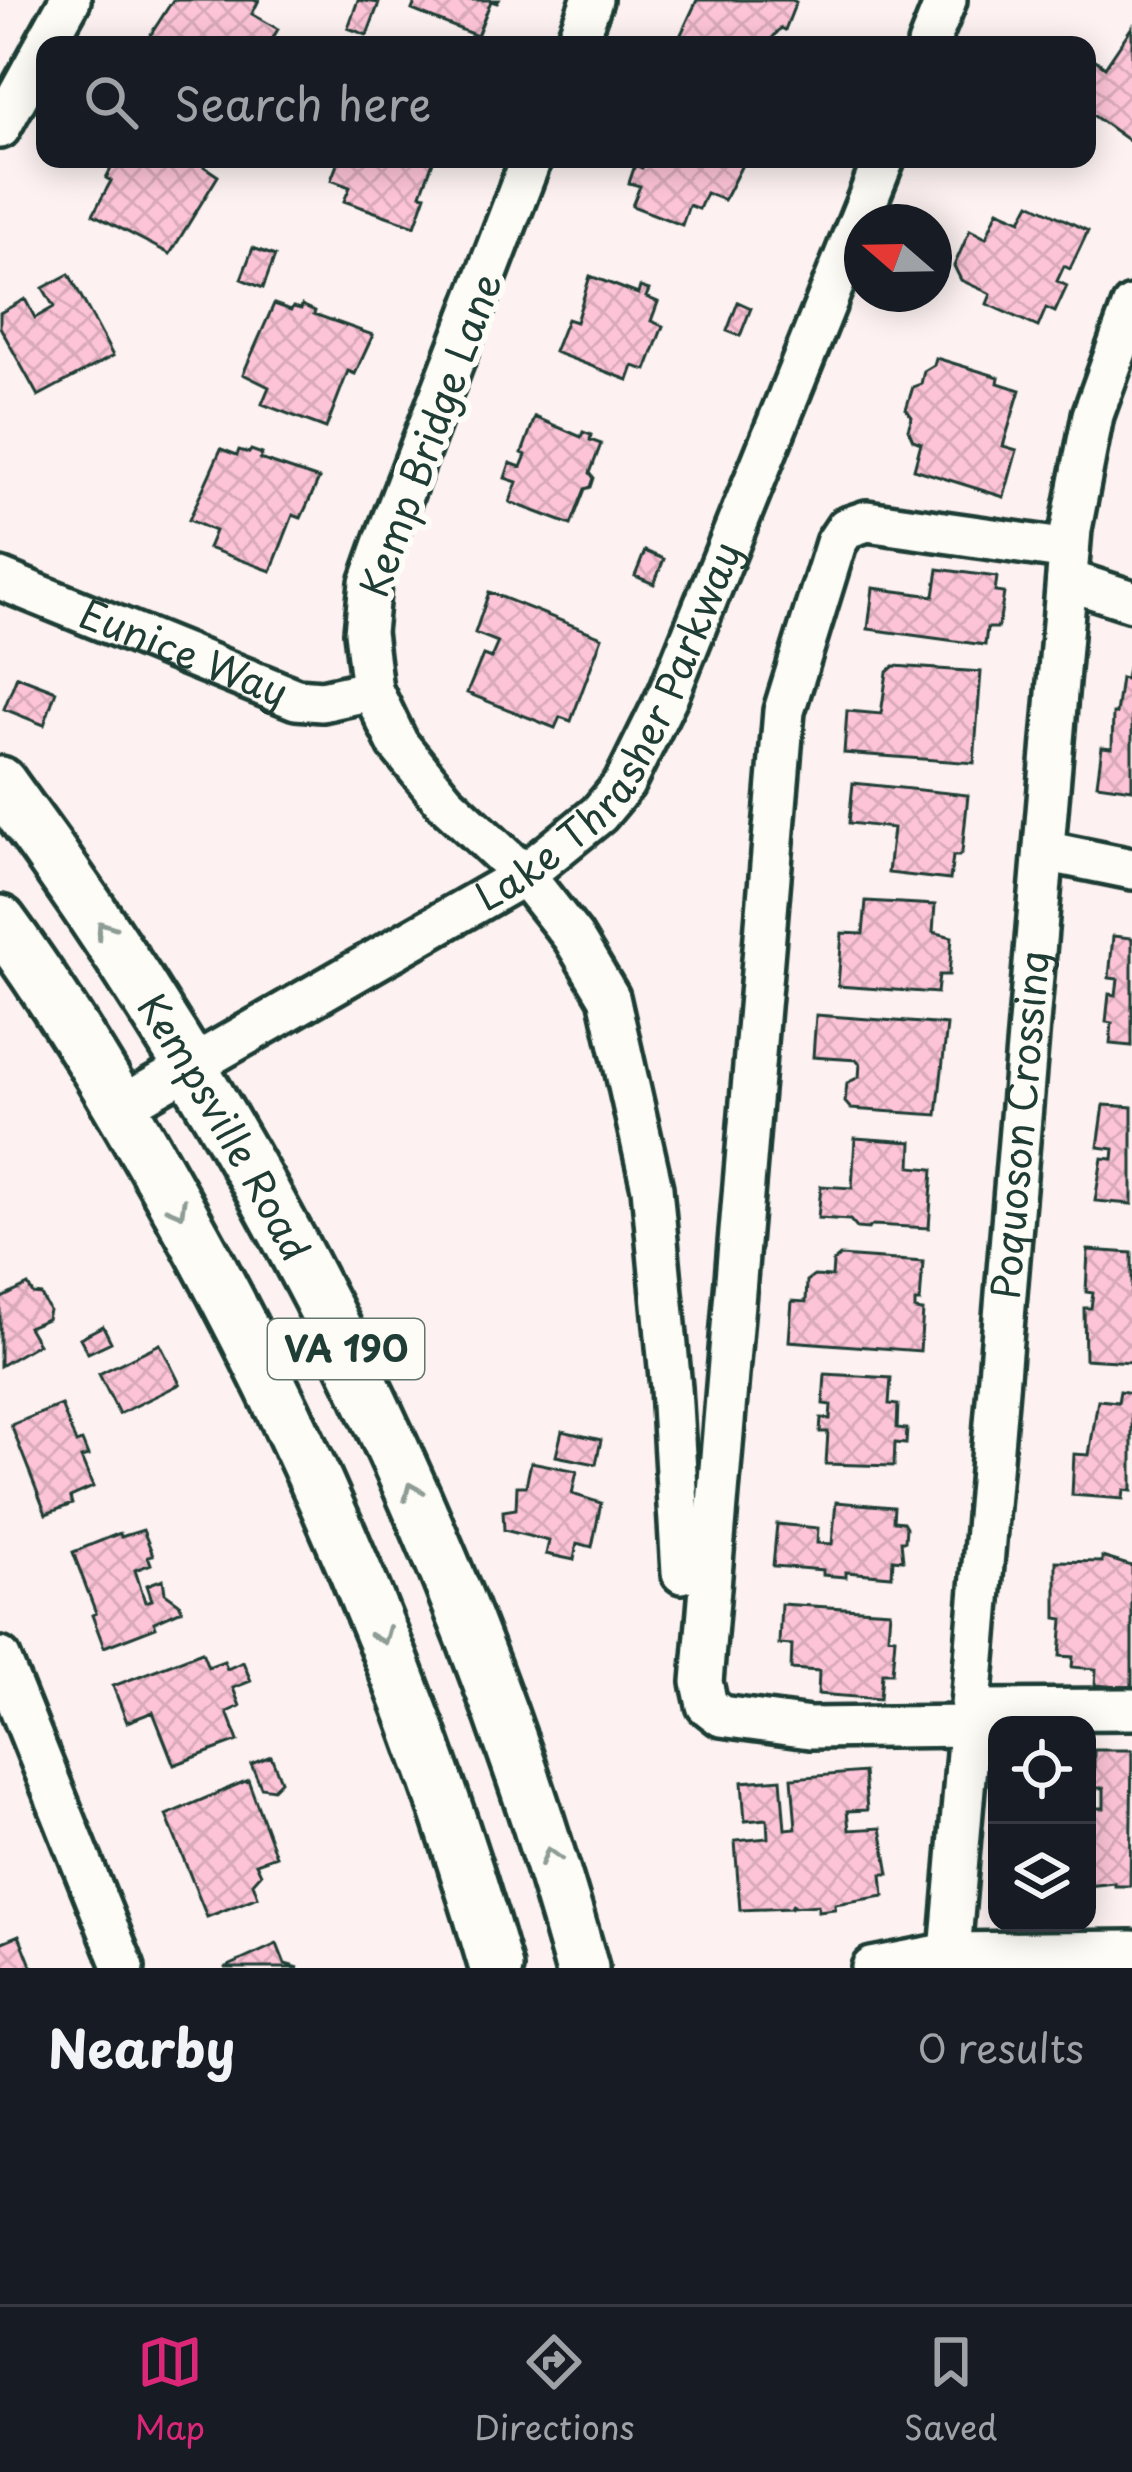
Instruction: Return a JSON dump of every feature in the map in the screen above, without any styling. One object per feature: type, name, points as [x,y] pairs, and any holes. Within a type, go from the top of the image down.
[{"type":"main road","name":"Kempsville Road","points":[[0,783],[110,937],[192,1069],[341,1337],[399,1460],[498,1706],[543,1833],[583,1968]]},
{"type":"main road","name":"Kempsville Road","points":[[0,922],[120,1107],[212,1268],[329,1508],[427,1752],[496,1968]]},
{"type":"street","points":[[50,36],[70,0]]},
{"type":"street","points":[[578,36],[592,0]]},
{"type":"street","points":[[932,36],[946,0]]},
{"type":"street","points":[[0,128],[36,62]]},
{"type":"street","name":"Kemp Bridge Lane","points":[[528,168],[370,583],[365,632],[372,690],[398,744],[445,802],[524,874],[573,938],[609,997],[652,1188],[682,1573]]},
{"type":"street","name":"Lake Thrasher Parkway","points":[[120,1107],[524,874],[599,814],[624,784],[669,693],[880,168]]},
{"type":"street","name":"Poquoson Crossing","points":[[950,1953],[1068,565],[1093,415],[1128,332]]},
{"type":"street","points":[[1132,601],[1068,565],[867,520],[846,528],[836,543],[784,711],[702,1682],[707,1705],[721,1716],[810,1728],[1132,1709]]},
{"type":"street","name":"Eunice Way","points":[[0,579],[296,699],[322,701],[372,690]]},
{"type":"street","points":[[1044,851],[1132,869]]},
{"type":"street","points":[[0,1658],[124,1968]]},
{"type":"street","points":[[872,1968],[950,1953],[1132,1951]]},
{"type":"building","points":[[173,0],[259,0],[252,14],[278,29],[274,36],[150,36]]},
{"type":"building","points":[[358,0],[379,3],[367,35],[348,28]]},
{"type":"building","points":[[416,0],[499,0],[491,1],[477,36],[412,10]]},
{"type":"building","points":[[697,0],[796,2],[785,30],[781,28],[774,36],[680,36]]},
{"type":"building","points":[[1132,27],[1132,143],[1096,117],[1096,60],[1105,67]]},
{"type":"building","points":[[111,168],[206,168],[218,176],[170,254],[93,214],[111,181],[106,178]]},
{"type":"building","points":[[336,168],[431,168],[415,226],[344,201],[350,187],[331,180]]},
{"type":"building","points":[[634,168],[740,168],[724,200],[706,193],[699,209],[689,205],[682,225],[632,206],[640,186],[629,183]]},
{"type":"building","points":[[1030,203],[1088,231],[1070,269],[1064,266],[1057,281],[1067,286],[1055,312],[1046,308],[1038,327],[987,304],[991,294],[961,280],[954,266],[970,230],[986,238],[998,210],[1021,220]]},
{"type":"building","points":[[253,248],[275,256],[263,288],[241,279]]},
{"type":"building","points":[[69,274],[113,356],[38,396],[0,327],[0,313],[25,299],[35,318],[54,307],[43,288]]},
{"type":"building","points":[[590,276],[638,294],[640,287],[649,290],[646,297],[658,302],[651,321],[663,326],[646,370],[633,366],[628,380],[554,352],[567,319],[576,322]]},
{"type":"building","points":[[738,302],[751,308],[740,336],[727,331]]},
{"type":"building","points":[[274,304],[291,310],[302,305],[314,314],[373,335],[355,374],[348,371],[326,428],[262,404],[269,387],[243,374]]},
{"type":"building","points":[[936,358],[999,377],[998,383],[1020,390],[1003,446],[1017,450],[1004,497],[914,469],[921,443],[913,440],[908,429],[912,417],[906,409],[913,387],[921,384],[924,371]]},
{"type":"building","points":[[535,417],[581,437],[583,432],[591,435],[590,440],[601,444],[590,473],[594,478],[591,487],[585,489],[571,525],[510,502],[517,482],[505,478],[510,463],[521,467]]},
{"type":"building","points":[[221,449],[237,455],[239,450],[251,450],[262,454],[260,459],[319,479],[301,518],[293,515],[271,571],[208,548],[215,531],[189,520]]},
{"type":"building","points":[[645,551],[664,559],[654,584],[635,576]]},
{"type":"building","points":[[938,569],[997,577],[995,592],[1004,593],[1000,619],[997,628],[987,628],[985,645],[868,629],[873,588],[934,596]]},
{"type":"building","points":[[489,592],[602,637],[571,721],[560,717],[555,728],[467,693],[483,655],[491,658],[498,642],[475,633]]},
{"type":"building","points":[[894,666],[981,672],[974,763],[844,753],[847,711],[881,714],[887,672]]},
{"type":"building","points":[[1128,668],[1132,668],[1132,789],[1097,784],[1102,747],[1112,748],[1113,714]]},
{"type":"building","points":[[17,676],[56,691],[44,725],[4,709]]},
{"type":"building","points":[[853,783],[968,795],[962,852],[953,856],[950,880],[888,873],[893,828],[849,823]]},
{"type":"building","points":[[866,901],[935,905],[933,932],[952,937],[949,975],[939,975],[937,993],[838,986],[842,933],[863,934]]},
{"type":"building","points":[[1113,936],[1132,938],[1132,1046],[1110,1044],[1112,1023],[1106,1022],[1109,994],[1116,995],[1118,979],[1109,978]]},
{"type":"building","points":[[816,1015],[947,1025],[937,1115],[851,1109],[845,1102],[847,1083],[859,1077],[860,1064],[813,1057]]},
{"type":"building","points":[[1104,1105],[1132,1107],[1132,1204],[1095,1201],[1102,1158],[1113,1159],[1114,1149],[1098,1147]]},
{"type":"building","points":[[855,1138],[912,1142],[911,1167],[933,1169],[929,1228],[873,1225],[868,1229],[857,1228],[850,1220],[818,1218],[821,1186],[852,1188]]},
{"type":"building","points":[[1088,1250],[1132,1253],[1132,1362],[1085,1359],[1084,1308],[1091,1308],[1093,1293],[1086,1292]]},
{"type":"building","points":[[840,1256],[923,1262],[920,1302],[915,1302],[915,1310],[923,1311],[920,1351],[789,1341],[792,1301],[806,1302],[807,1281],[814,1276],[832,1277],[833,1262]]},
{"type":"building","points":[[28,1285],[33,1294],[41,1295],[49,1310],[47,1319],[28,1327],[38,1344],[0,1366],[0,1299]]},
{"type":"building","points":[[103,1326],[111,1342],[88,1353],[80,1338]]},
{"type":"building","points":[[160,1344],[180,1384],[119,1414],[99,1374]]},
{"type":"building","points":[[825,1374],[891,1378],[889,1404],[898,1405],[897,1428],[907,1429],[906,1444],[895,1443],[894,1466],[826,1464],[828,1432],[820,1432],[821,1418],[830,1419],[831,1405],[823,1404]]},
{"type":"building","points":[[1120,1391],[1132,1393],[1132,1491],[1124,1490],[1123,1499],[1072,1495],[1074,1454],[1089,1455],[1098,1400],[1118,1402]]},
{"type":"building","points":[[61,1405],[76,1443],[82,1441],[88,1456],[81,1458],[93,1487],[70,1497],[72,1504],[46,1514],[11,1425]]},
{"type":"building","points":[[562,1431],[601,1440],[596,1464],[556,1456]]},
{"type":"building","points":[[531,1462],[577,1471],[572,1494],[601,1503],[592,1547],[577,1543],[574,1560],[546,1554],[549,1541],[504,1530],[503,1511],[516,1509],[517,1486],[526,1486]]},
{"type":"building","points":[[836,1502],[894,1507],[893,1521],[906,1527],[905,1541],[901,1541],[903,1560],[893,1559],[892,1576],[846,1572],[846,1577],[773,1566],[777,1524],[818,1528],[817,1543],[832,1544]]},
{"type":"building","points":[[143,1530],[153,1555],[148,1556],[151,1564],[135,1570],[145,1602],[152,1600],[147,1585],[163,1579],[165,1593],[182,1610],[154,1622],[156,1627],[104,1647],[73,1552],[120,1533],[121,1537]]},
{"type":"building","points":[[1102,1557],[1132,1566],[1132,1688],[1095,1685],[1096,1669],[1072,1667],[1073,1657],[1060,1656],[1063,1619],[1056,1618],[1056,1561],[1102,1562]]},
{"type":"building","points":[[781,1604],[890,1611],[888,1636],[895,1637],[892,1673],[882,1673],[880,1699],[818,1694],[819,1671],[791,1669],[792,1645],[779,1644]]},
{"type":"building","points":[[202,1652],[208,1667],[224,1661],[227,1669],[243,1662],[251,1681],[233,1688],[240,1706],[227,1712],[238,1741],[174,1765],[153,1712],[127,1722],[113,1686]]},
{"type":"building","points":[[1096,1750],[1132,1750],[1130,1886],[1096,1885],[1096,1808],[1104,1808],[1104,1788],[1096,1788]]},
{"type":"building","points":[[271,1756],[281,1781],[273,1789],[261,1787],[251,1764]]},
{"type":"building","points":[[864,1772],[867,1810],[847,1811],[849,1830],[881,1828],[889,1874],[882,1874],[884,1896],[818,1911],[818,1905],[793,1904],[791,1908],[740,1910],[735,1841],[768,1838],[767,1819],[745,1821],[742,1782],[781,1779],[785,1829],[796,1828],[792,1778]]},
{"type":"building","points":[[248,1780],[276,1856],[256,1863],[261,1874],[253,1883],[258,1897],[207,1917],[166,1815]]},
{"type":"building","points":[[19,1935],[32,1968],[0,1968],[0,1943]]},
{"type":"building","points":[[277,1944],[285,1964],[299,1968],[224,1968]]}]
